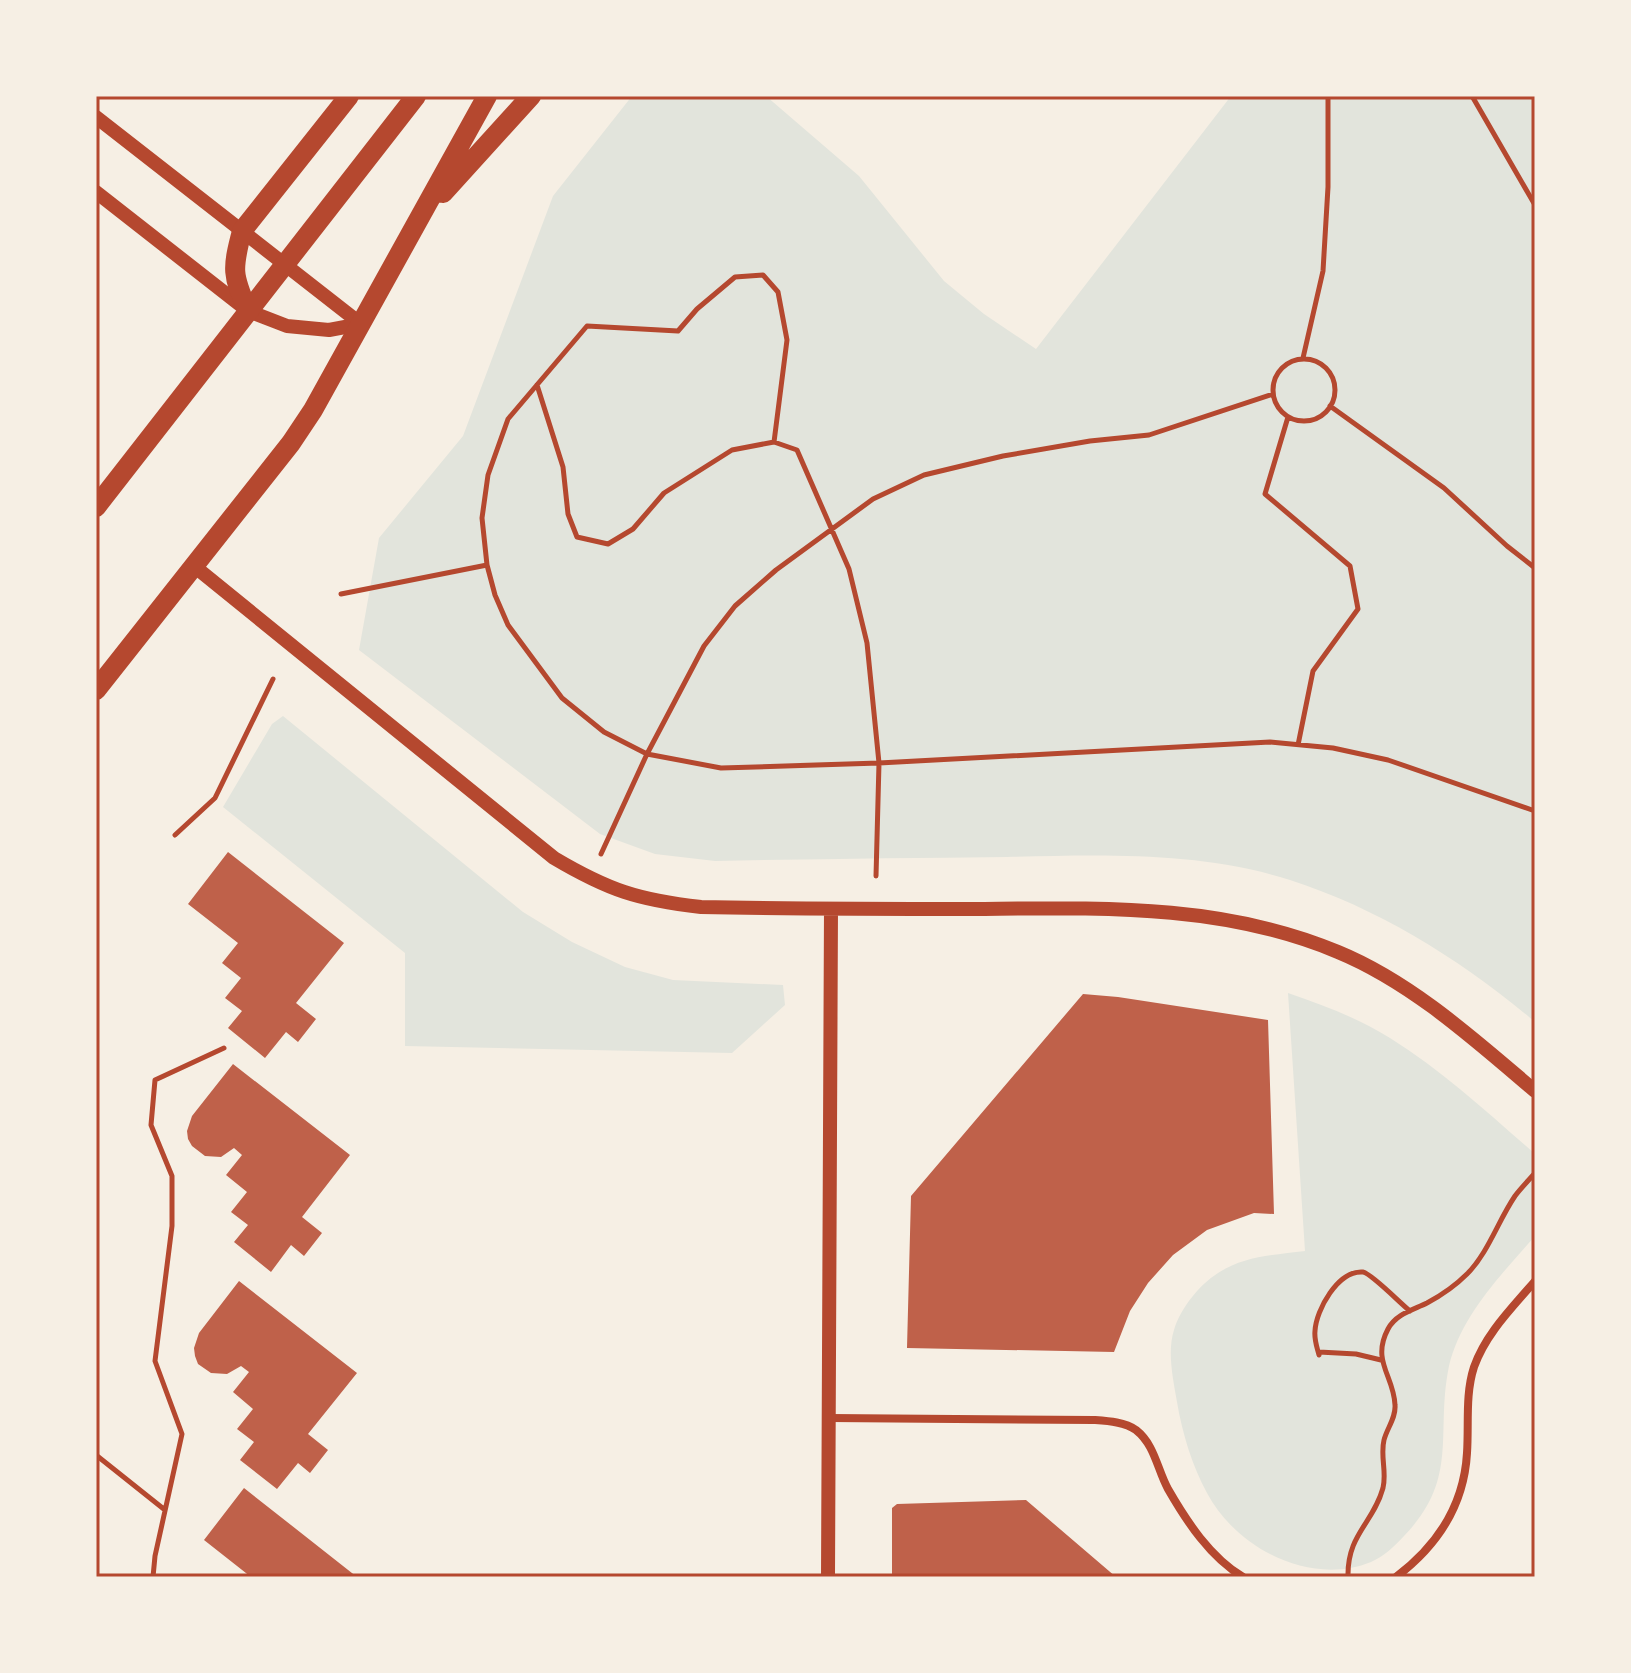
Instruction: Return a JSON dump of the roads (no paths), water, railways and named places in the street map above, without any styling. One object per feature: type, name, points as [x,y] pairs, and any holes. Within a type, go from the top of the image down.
[{"type":"main road","points":[[248,311],[235,282],[235,257],[242,231],[349,96]]},
{"type":"main road","points":[[96,507],[416,96]]},
{"type":"main road","points":[[96,690],[291,443],[332,378],[487,96]]},
{"type":"main road","points":[[418,220],[531,96]]},
{"type":"street","points":[[96,117],[361,324]]},
{"type":"street","points":[[96,192],[248,311],[287,326],[329,330],[361,324]]},
{"type":"street","points":[[194,566],[554,858],[590,879],[626,894],[661,903],[701,907],[1171,911],[1288,933],[1341,953],[1396,984],[1448,1020],[1535,1091]]},
{"type":"street","points":[[828,1577],[831,909]]},
{"type":"street","points":[[1396,1577],[1434,1543],[1449,1520],[1465,1474],[1468,1396],[1474,1367],[1498,1324],[1535,1281]]},
{"type":"street","points":[[830,1418],[1094,1420],[1134,1428],[1155,1456],[1168,1488],[1198,1535],[1217,1558],[1243,1577]]}]
